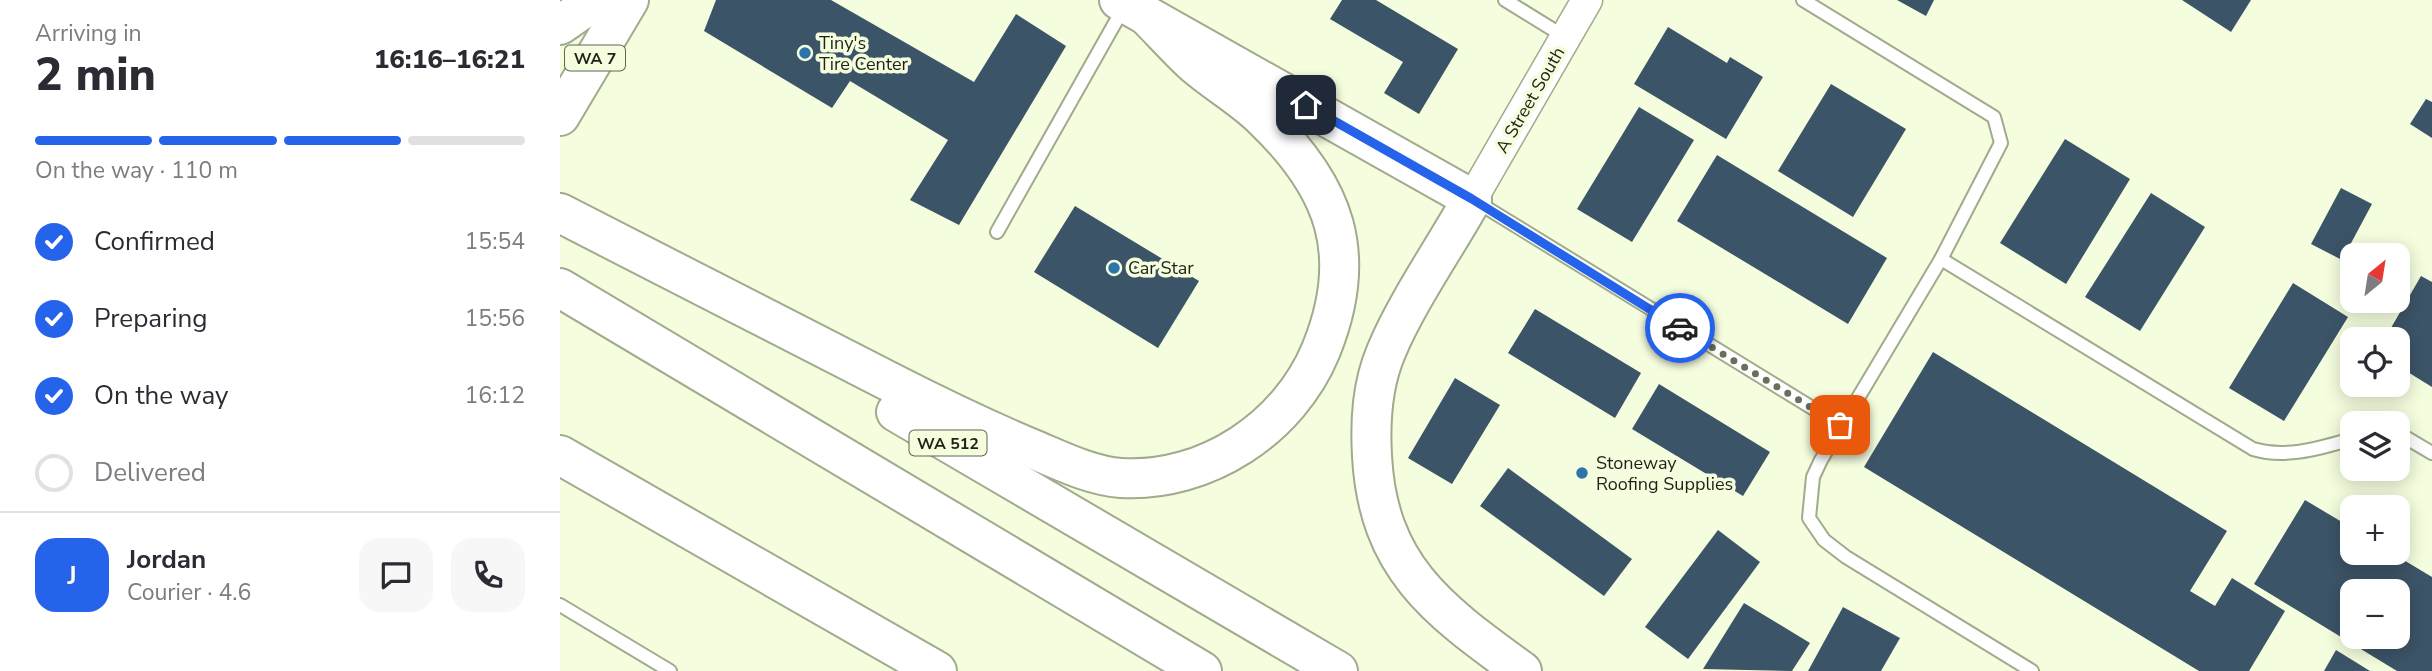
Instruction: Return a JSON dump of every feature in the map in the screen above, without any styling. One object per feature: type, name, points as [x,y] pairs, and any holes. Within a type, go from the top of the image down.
[{"type":"main road","points":[[560,25],[596,0]]},
{"type":"main road","name":"WA 7","points":[[560,116],[629,0]]},
{"type":"main road","points":[[1137,5],[1472,199],[1386,351],[1371,410],[1373,478],[1388,539],[1415,582],[1454,622],[1522,671]]},
{"type":"main road","points":[[560,213],[964,420],[1052,457],[1118,478],[1157,476],[1211,462],[1268,427],[1300,390],[1312,371],[1327,334],[1337,292],[1336,227],[1324,192],[1300,158],[1262,117],[1192,62],[1137,5]]},
{"type":"main road","name":"WA 512","points":[[560,213],[1338,671]]},
{"type":"main road","points":[[560,288],[1202,671]]},
{"type":"main road","points":[[560,455],[937,671]]},
{"type":"street","name":"A Street South","points":[[1472,199],[1587,0]]},
{"type":"lane","points":[[1504,0],[1565,37]]},
{"type":"lane","points":[[1803,0],[1994,117],[2001,143],[1941,259],[1840,425],[1813,477],[1808,508],[1812,526],[1846,557],[2032,671]]},
{"type":"lane","points":[[997,232],[1137,5]]},
{"type":"lane","points":[[1472,199],[1840,425]]},
{"type":"lane","points":[[1941,259],[2253,449],[2269,454],[2312,451],[2340,443]]},
{"type":"lane","points":[[2410,440],[2432,453]]},
{"type":"lane","points":[[560,604],[670,671]]},
{"type":"building","points":[[716,0],[831,0],[974,82],[1016,14],[1066,46],[959,225],[910,200],[948,140],[850,81],[832,108],[704,31]]},
{"type":"building","points":[[1342,0],[1376,0],[1458,49],[1419,114],[1384,93],[1403,62],[1330,19]]},
{"type":"building","points":[[1897,0],[1934,0],[1926,16]]},
{"type":"building","points":[[2182,0],[2251,0],[2231,32]]},
{"type":"building","points":[[1668,27],[1727,63],[1730,57],[1763,77],[1726,139],[1634,84]]},
{"type":"building","points":[[1831,84],[1906,129],[1853,217],[1778,171]]},
{"type":"building","points":[[2426,99],[2432,102],[2432,138],[2410,124]]},
{"type":"building","points":[[1639,107],[1694,140],[1632,242],[1577,209]]},
{"type":"building","points":[[2065,139],[2130,179],[2066,284],[2000,243]]},
{"type":"building","points":[[1717,155],[1887,258],[1848,324],[1677,221]]},
{"type":"building","points":[[2341,188],[2372,204],[2351,243],[2340,243],[2340,259],[2311,244]]},
{"type":"building","points":[[2151,193],[2205,227],[2140,331],[2085,297]]},
{"type":"building","points":[[1075,206],[1199,281],[1158,348],[1034,272]]},
{"type":"building","points":[[2421,276],[2432,282],[2432,387],[2410,373],[2410,327],[2392,327],[2400,313],[2410,313],[2410,295]]},
{"type":"building","points":[[2293,283],[2348,317],[2284,421],[2229,388]]},
{"type":"building","points":[[1535,309],[1641,373],[1615,418],[1508,353]]},
{"type":"building","points":[[1933,352],[2227,531],[2190,591],[2215,606],[2232,578],[2285,611],[2249,671],[2199,671],[1864,467]]},
{"type":"building","points":[[1455,378],[1500,405],[1452,484],[1408,458]]},
{"type":"building","points":[[1659,384],[1770,452],[1743,496],[1632,429]]},
{"type":"building","points":[[1508,468],[1632,559],[1604,596],[1480,506]]},
{"type":"building","points":[[2305,500],[2340,521],[2340,565],[2410,564],[2432,577],[2432,671],[2397,671],[2361,649],[2410,649],[2410,579],[2340,579],[2340,636],[2254,584]]},
{"type":"building","points":[[1718,530],[1760,562],[1688,659],[1645,627]]},
{"type":"building","points":[[1744,603],[1810,643],[1792,671],[1703,669]]},
{"type":"building","points":[[1843,607],[1900,638],[1881,671],[1808,671]]},
{"type":"building","points":[[2336,650],[2370,671],[2324,671]]},
{"type":"way so far","points":[[1680,328],[1840,425]]},
{"type":"place","name":"Tiny's Tire Center","points":[[805,53]]},
{"type":"place","name":"Car Star","points":[[1114,268]]},
{"type":"place","name":"Stoneway Roofing Supplies","points":[[1582,473]]},
{"type":"route","points":[[1306,105],[1472,199],[1680,328]]}]
